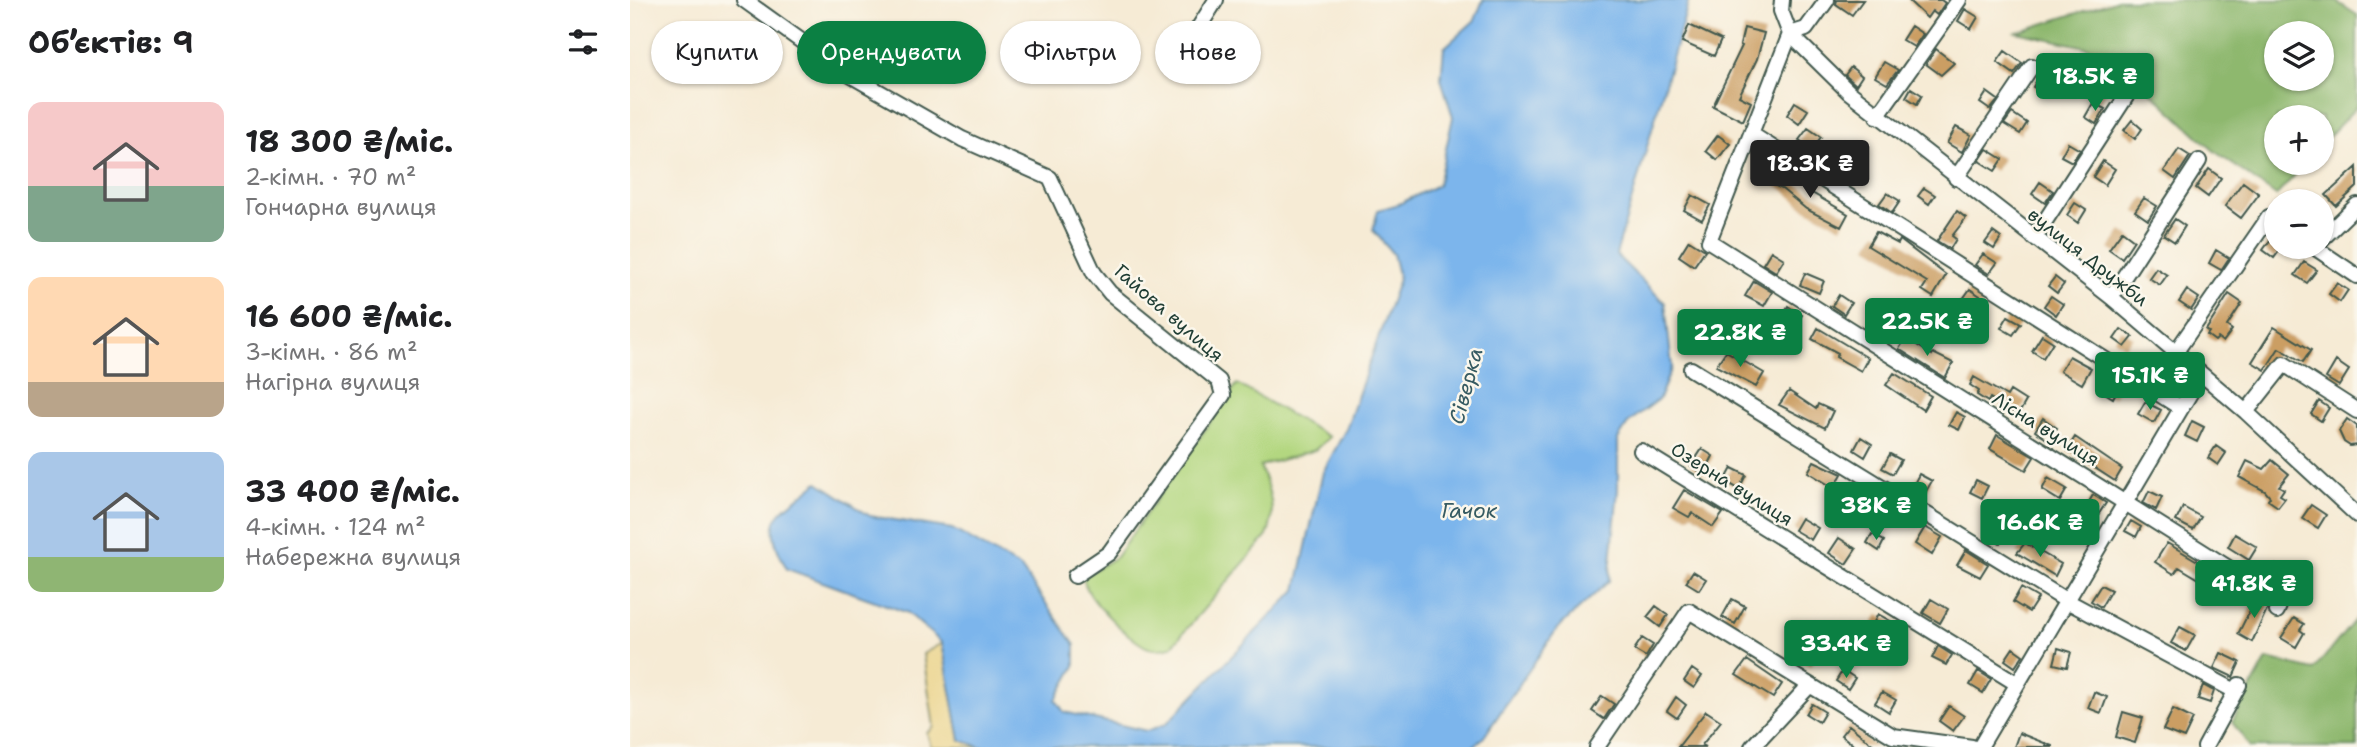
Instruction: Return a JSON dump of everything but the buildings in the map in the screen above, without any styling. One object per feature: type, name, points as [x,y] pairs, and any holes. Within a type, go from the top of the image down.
[{"type":"street","name":"Гайова вулиця","points":[[744,0],[843,71],[962,139],[1050,178],[1094,273],[1110,293],[1219,382],[1223,395],[1109,554],[1075,576]]},
{"type":"street","points":[[1203,21],[1216,0]]},
{"type":"street","points":[[1782,0],[1782,11],[1790,34],[1751,134],[2181,408]]},
{"type":"street","points":[[1790,34],[1806,29],[1827,0]]},
{"type":"street","points":[[1877,116],[1959,0]]},
{"type":"street","name":"вулиця Дружби","points":[[1790,34],[1877,116],[2111,297],[2246,412],[2357,515]]},
{"type":"street","points":[[1956,177],[2032,66]]},
{"type":"street","points":[[2034,237],[2131,89]]},
{"type":"street","name":"Лісна вулиця","points":[[1751,134],[1709,241],[2281,601],[2277,611]]},
{"type":"street","points":[[2111,297],[2199,161]]},
{"type":"street","points":[[2334,227],[2357,205]]},
{"type":"street","points":[[2175,353],[2264,224]]},
{"type":"street","points":[[2332,259],[2357,276]]},
{"type":"street","points":[[2246,412],[2284,364],[2357,411]]},
{"type":"street","points":[[1691,369],[2066,603],[2237,688],[2205,747]]},
{"type":"street","points":[[1980,747],[2201,375]]},
{"type":"street","name":"Озерна вулиця","points":[[1641,451],[2016,683]]},
{"type":"street","points":[[1597,747],[1689,611],[1894,736],[1921,743],[1972,747]]},
{"type":"street","points":[[1752,747],[1810,685]]},
{"type":"green space","points":[[2118,0],[2334,0],[2357,15],[2357,106],[2334,131],[2334,105],[2264,105],[2264,175],[2295,175],[2282,189],[2266,189],[2213,150],[2108,52],[2017,32]]},
{"type":"green space","points":[[1237,384],[1329,437],[1315,450],[1260,466],[1272,509],[1267,536],[1171,647],[1147,648],[1127,634],[1097,604],[1085,584],[1084,576],[1116,557]]},
{"type":"green space","points":[[2357,617],[2357,747],[2250,747],[2232,722],[2267,659],[2314,670]]},
{"type":"sand","points":[[942,643],[960,740],[981,747],[931,747],[927,733],[934,727],[923,654]]},
{"type":"water","name":"Гачок","points":[[1483,0],[1689,0],[1616,255],[1665,303],[1672,367],[1659,399],[1629,422],[1618,439],[1618,490],[1609,581],[1557,629],[1483,738],[1473,747],[981,747],[960,740],[942,643],[908,613],[787,569],[774,537],[777,518],[818,482],[870,516],[952,529],[1021,568],[1075,645],[1075,666],[1056,700],[1064,712],[1147,731],[1166,724],[1296,590],[1323,472],[1346,429],[1399,279],[1393,254],[1373,230],[1378,210],[1399,204],[1438,185],[1453,117],[1441,79],[1444,48],[1475,20]]},
{"type":"water label","name":"Сіверка","points":[[1466,386]]}]
